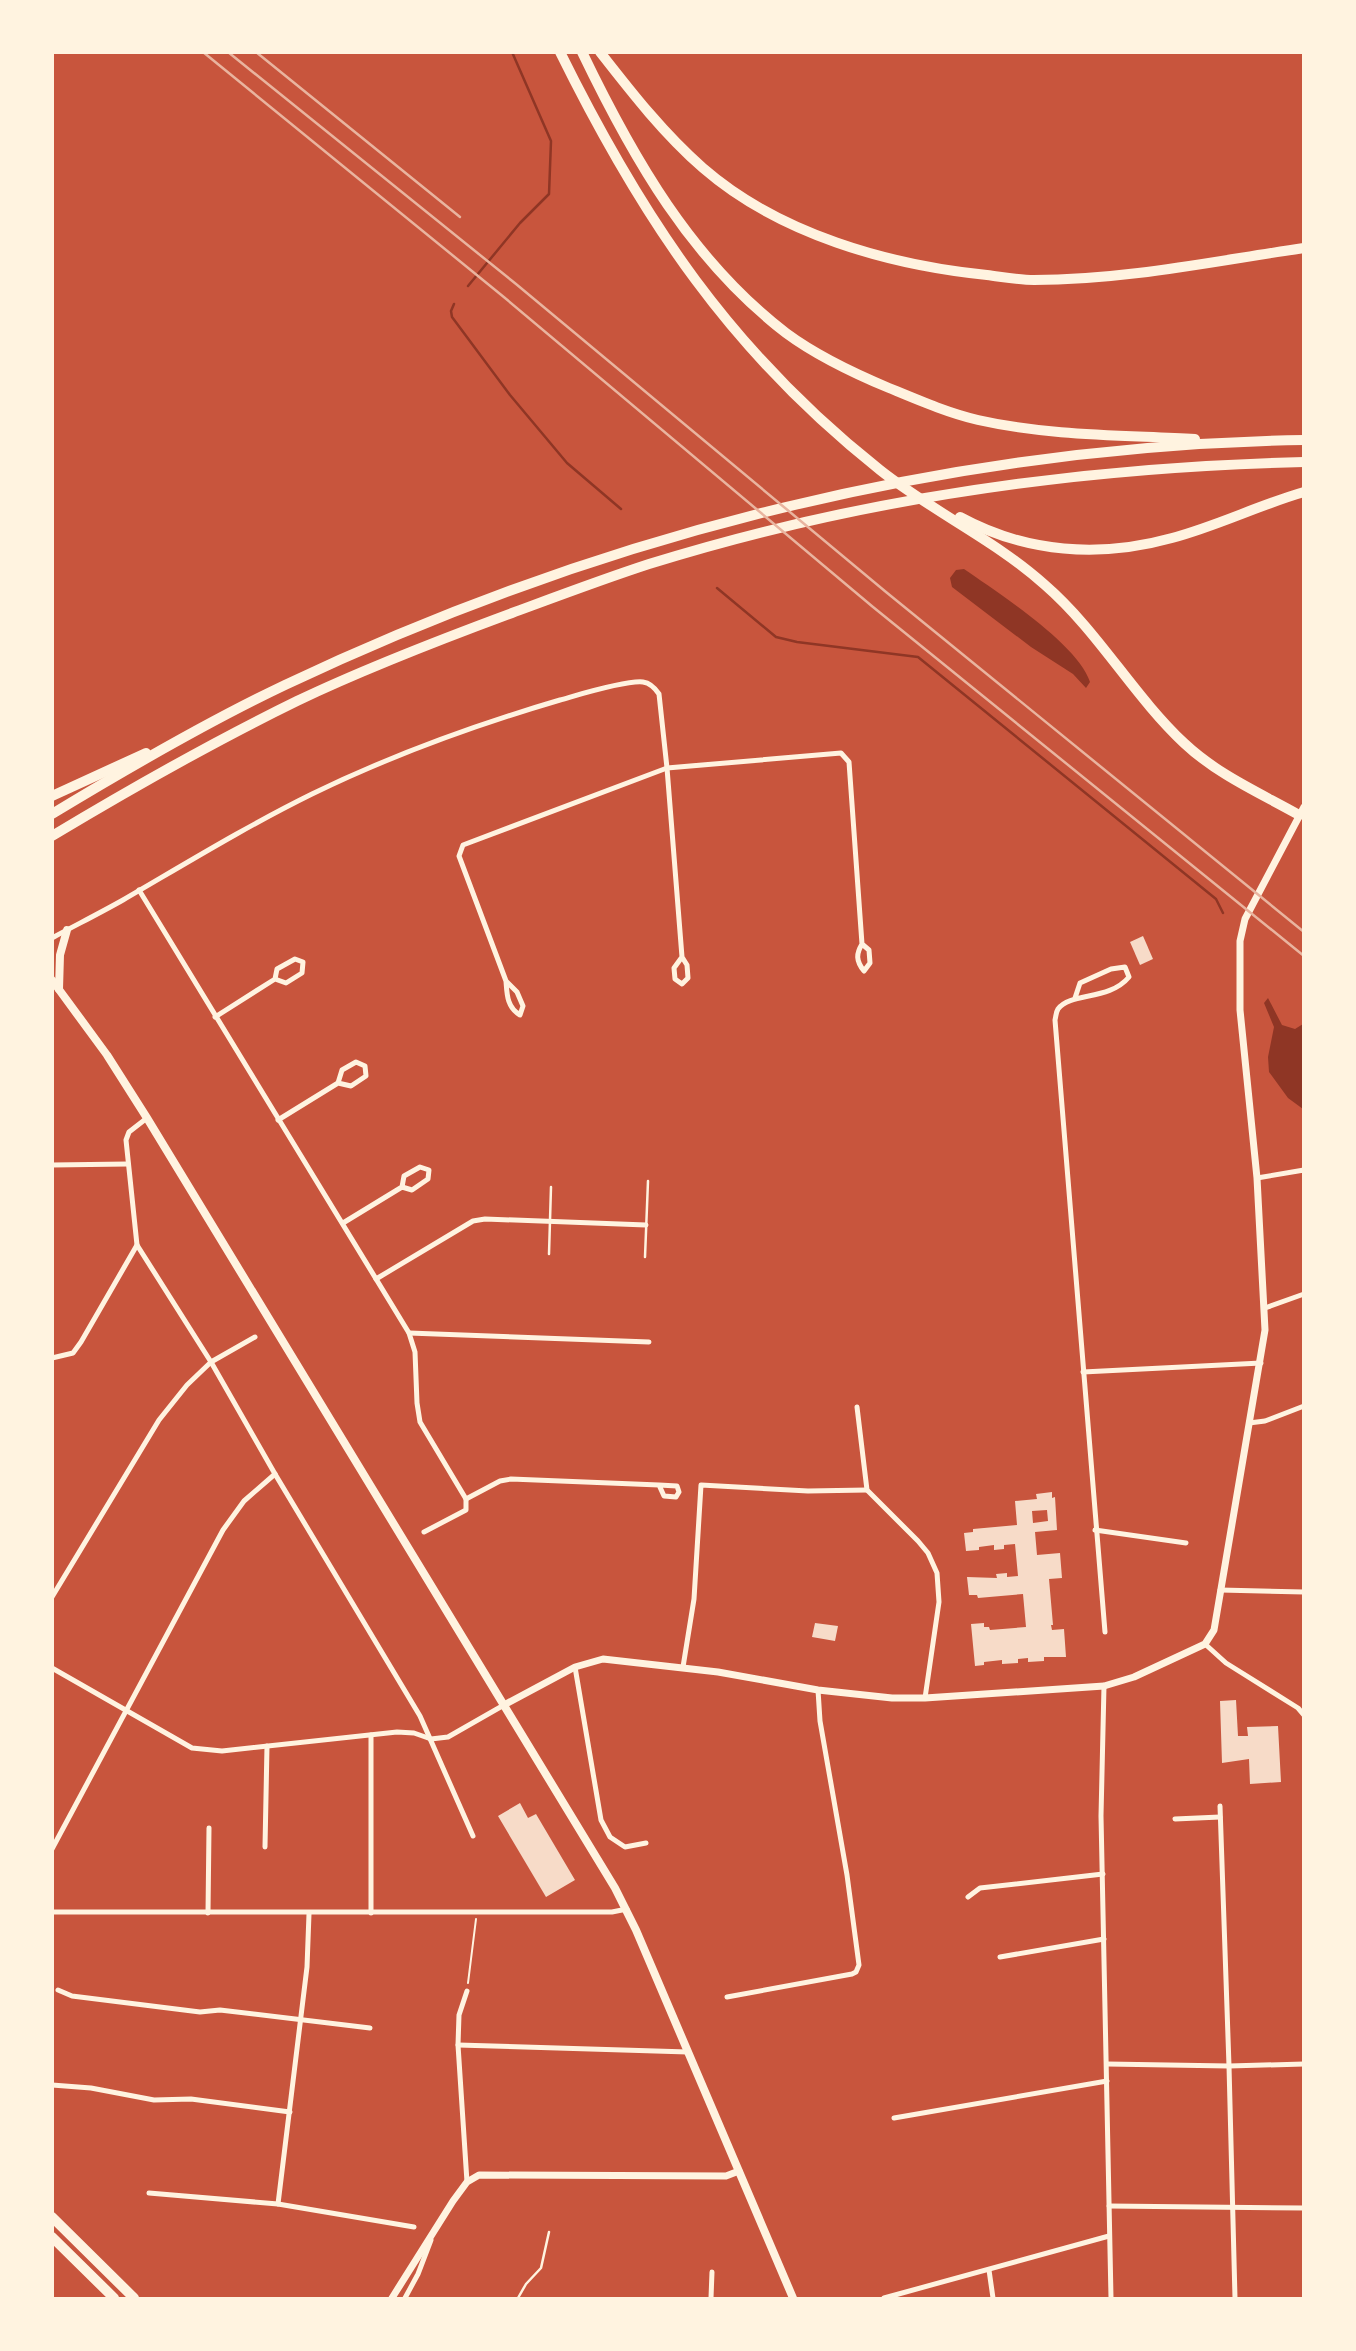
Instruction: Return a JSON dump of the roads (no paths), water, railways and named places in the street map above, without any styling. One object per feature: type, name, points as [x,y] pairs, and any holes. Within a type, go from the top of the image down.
[{"type":"highway","points":[[560,52],[618,164],[651,218],[706,296],[784,386],[824,423],[898,483],[1005,554],[1045,585],[1073,612],[1154,713],[1188,747],[1243,786],[1301,811]]},
{"type":"highway","points":[[582,52],[658,194],[696,244],[740,295],[788,334],[850,372],[924,403],[978,420],[1055,433],[1237,442]]},
{"type":"highway","points":[[600,52],[649,114],[703,168],[746,199],[805,230],[876,254],[950,271],[1033,280],[1118,275],[1304,248]]},
{"type":"highway","points":[[52,814],[185,737],[282,687],[415,626],[601,558],[672,536],[877,486],[1051,458],[1237,442],[1304,440]]},
{"type":"highway","points":[[52,838],[104,805],[285,708],[360,673],[598,581],[691,552],[820,519],[941,495],[1053,478],[1211,464],[1304,462]]},
{"type":"highway","points":[[898,483],[995,534],[1038,546],[1084,550],[1116,549],[1173,538],[1304,492]]},
{"type":"highway","points":[[52,796],[185,737]]},
{"type":"highway","points":[[52,2217],[134,2298]]},
{"type":"highway","points":[[52,2237],[114,2298]]},
{"type":"main road","points":[[59,989],[60,955],[67,930]]},
{"type":"main road","points":[[52,980],[107,1055],[147,1118],[627,1909],[793,2298]]},
{"type":"street","points":[[52,938],[232,835],[376,764],[464,730],[572,697],[639,682],[651,685],[659,694],[682,957]]},
{"type":"street","points":[[506,981],[517,992],[523,1006],[520,1015],[513,1010],[507,997],[506,981],[459,856],[463,845],[667,768],[841,753],[849,762],[862,944]]},
{"type":"street","points":[[52,1668],[192,1748],[222,1751],[371,1735],[414,1733],[431,1739],[448,1737],[575,1667],[603,1658],[683,1667],[818,1690],[892,1698],[925,1698],[1104,1686],[1134,1677],[1205,1644],[1214,1629],[1265,1330],[1257,1178],[1240,1010],[1240,941],[1245,919],[1301,811]]},
{"type":"street","points":[[139,890],[410,1333],[415,1352],[420,1422],[466,1499],[466,1510],[424,1532]]},
{"type":"street","points":[[215,1017],[275,979],[277,969],[295,959],[303,962],[302,973],[286,983],[275,979]]},
{"type":"street","points":[[1075,998],[1080,983],[1111,969],[1125,967],[1129,977],[1117,988],[1087,999],[1075,998],[1058,1009],[1055,1020],[1105,1632]]},
{"type":"street","points":[[278,1120],[338,1083],[342,1070],[356,1062],[365,1066],[366,1076],[351,1086],[338,1083]]},
{"type":"street","points":[[147,1118],[127,1136],[137,1245],[211,1362],[420,1716],[474,1836]]},
{"type":"street","points":[[52,1165],[128,1164]]},
{"type":"street","points":[[342,1223],[402,1187],[412,1189],[428,1179],[429,1170],[420,1167],[404,1176],[402,1187]]},
{"type":"street","points":[[1257,1178],[1304,1170]]},
{"type":"street","points":[[376,1279],[473,1221],[493,1218],[646,1225]]},
{"type":"street","points":[[52,1358],[73,1353],[137,1245]]},
{"type":"street","points":[[1265,1308],[1304,1294]]},
{"type":"street","points":[[410,1333],[649,1342]]},
{"type":"street","points":[[52,1597],[159,1420],[187,1385],[211,1362],[255,1337]]},
{"type":"street","points":[[1083,1372],[1261,1363]]},
{"type":"street","points":[[857,1406],[867,1490],[918,1541],[937,1573],[939,1602],[925,1698]]},
{"type":"street","points":[[1249,1423],[1265,1421],[1304,1406]]},
{"type":"street","points":[[52,1849],[228,1522],[244,1501],[275,1474]]},
{"type":"street","points":[[466,1499],[500,1481],[511,1479],[659,1485]]},
{"type":"street","points":[[683,1667],[694,1599],[701,1485],[808,1491],[867,1490]]},
{"type":"street","points":[[1095,1530],[1186,1543]]},
{"type":"street","points":[[1220,1590],[1304,1592]]},
{"type":"street","points":[[1205,1644],[1226,1663],[1298,1708],[1304,1716]]},
{"type":"street","points":[[575,1667],[601,1820],[610,1838],[625,1847],[646,1843]]},
{"type":"street","points":[[1104,1686],[1101,1816],[1111,2298]]},
{"type":"street","points":[[727,1997],[852,1974],[859,1965],[847,1875],[820,1721],[818,1690]]},
{"type":"street","points":[[370,1913],[371,1735]]},
{"type":"street","points":[[265,1847],[267,1746]]},
{"type":"street","points":[[1220,1806],[1235,2298]]},
{"type":"street","points":[[1175,1819],[1220,1817]]},
{"type":"street","points":[[208,1913],[209,1828]]},
{"type":"street","points":[[968,1897],[980,1888],[1103,1874]]},
{"type":"street","points":[[52,1912],[612,1912],[627,1909]]},
{"type":"street","points":[[278,2204],[302,2021],[309,1913]]},
{"type":"street","points":[[1000,1957],[1104,1939]]},
{"type":"street","points":[[58,1990],[72,1996],[200,2012],[220,2010],[370,2028]]},
{"type":"street","points":[[467,1991],[459,2015],[458,2045],[467,2182]]},
{"type":"street","points":[[458,2045],[688,2052]]},
{"type":"street","points":[[1107,2064],[1304,2064]]},
{"type":"street","points":[[894,2118],[1107,2081]]},
{"type":"street","points":[[52,2085],[91,2088],[154,2100],[191,2099],[290,2112]]},
{"type":"street","points":[[392,2298],[467,2182],[479,2175],[726,2176],[738,2171]]},
{"type":"street","points":[[149,2193],[278,2204],[414,2227]]},
{"type":"street","points":[[1109,2206],[1304,2208]]},
{"type":"street","points":[[405,2298],[418,2274],[433,2234]]},
{"type":"street","points":[[884,2298],[1110,2236]]},
{"type":"street","points":[[989,2270],[993,2298]]},
{"type":"street","points":[[711,2298],[712,2272]]},
{"type":"lane","points":[[645,1257],[648,1181]]},
{"type":"lane","points":[[549,1254],[551,1187]]},
{"type":"lane","points":[[518,2298],[526,2284],[541,2268],[549,2232]]},
{"type":"waterway","points":[[468,286],[520,223],[549,194],[551,141],[512,52]]},
{"type":"waterway","points":[[454,304],[452,317],[510,395],[567,463],[621,509]]},
{"type":"waterway","points":[[717,588],[776,637],[918,657],[1216,899],[1223,913]]},
{"type":"railway","points":[[203,52],[505,298],[873,607],[1304,956]]},
{"type":"railway","points":[[228,52],[516,284],[886,592],[1304,932]]},
{"type":"railway","points":[[256,52],[460,217]]}]
